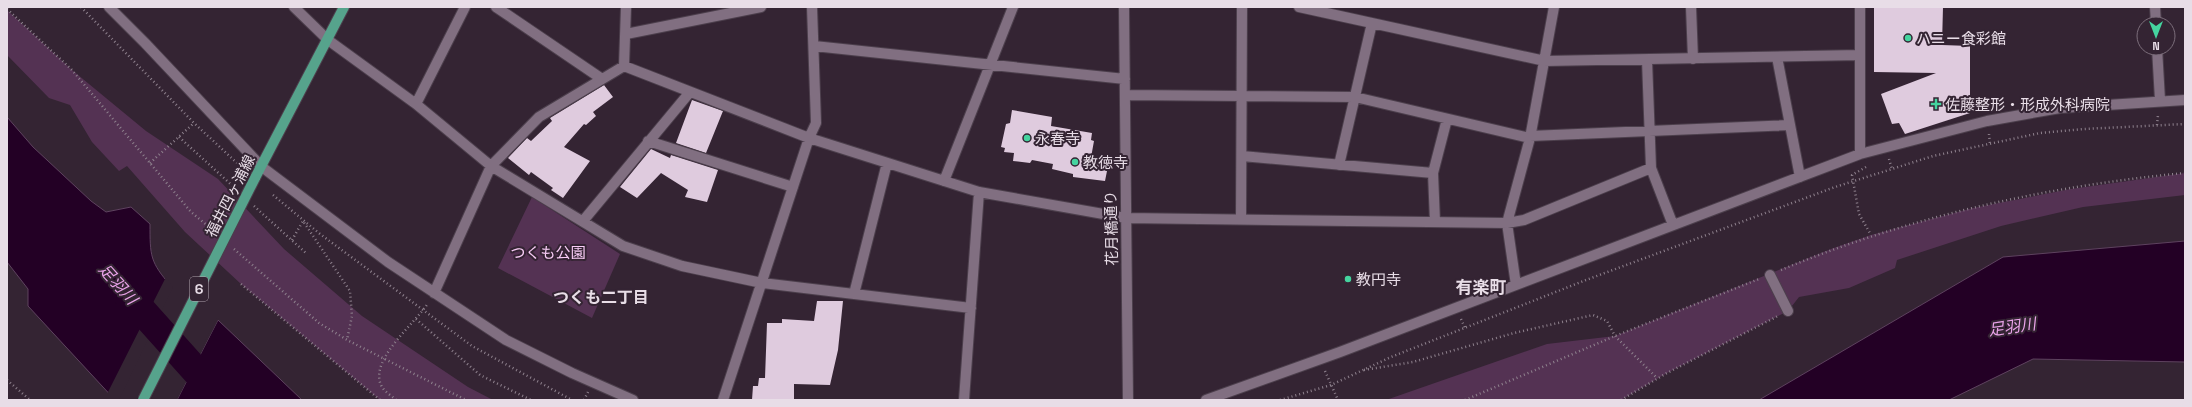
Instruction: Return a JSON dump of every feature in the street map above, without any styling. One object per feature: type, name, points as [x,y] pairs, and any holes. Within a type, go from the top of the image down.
[{"type":"main road","name":"福井四ヶ浦線","points":[[143,400],[255,178],[344,7]]},
{"type":"street","points":[[108,7],[145,43],[262,167],[388,262],[506,340],[572,374],[633,400]]},
{"type":"street","points":[[294,7],[328,40],[416,104],[491,166],[623,246],[682,266],[762,283],[971,308]]},
{"type":"street","points":[[416,104],[465,7]]},
{"type":"street","points":[[496,7],[602,79]]},
{"type":"street","points":[[624,66],[626,7]]},
{"type":"street","points":[[626,34],[761,7]]},
{"type":"street","points":[[724,400],[809,138],[816,123],[812,7]]},
{"type":"street","points":[[944,181],[1013,7]]},
{"type":"street","name":"花月橋通り","points":[[1124,7],[1128,400]]},
{"type":"street","points":[[1241,220],[1242,7]]},
{"type":"street","points":[[1299,7],[1545,61],[1860,55]]},
{"type":"street","points":[[1516,285],[1508,223],[1530,137],[1554,7]]},
{"type":"street","points":[[1691,7],[1693,59]]},
{"type":"street","points":[[1860,7],[1860,154]]},
{"type":"street","points":[[1339,165],[1372,23]]},
{"type":"street","points":[[814,46],[1125,79]]},
{"type":"street","points":[[2157,56],[2160,100]]},
{"type":"street","points":[[1777,57],[1800,177]]},
{"type":"street","points":[[1647,60],[1651,168],[1673,225]]},
{"type":"street","points":[[434,293],[491,166],[539,117],[624,66]]},
{"type":"street","points":[[624,66],[809,138],[980,192],[1126,218],[1508,223],[1524,220],[1651,168]]},
{"type":"street","points":[[583,221],[690,92]]},
{"type":"street","points":[[1125,95],[1242,94],[1355,97],[1530,137],[1790,125]]},
{"type":"street","points":[[1206,400],[1320,359],[1860,154],[1987,122],[2060,108],[2160,100],[2185,100]]},
{"type":"street","points":[[1435,222],[1433,173],[1447,119]]},
{"type":"street","points":[[648,141],[793,187]]},
{"type":"street","points":[[1242,156],[1433,173]]},
{"type":"street","points":[[854,294],[888,163]]},
{"type":"street","points":[[964,400],[980,192]]},
{"type":"street","points":[[1770,275],[1788,311]]},
{"type":"path","points":[[81,7],[194,122],[237,163]]},
{"type":"path","points":[[150,164],[194,122]]},
{"type":"path","points":[[1280,400],[1331,384],[1391,356],[1586,280],[1835,187],[1933,156],[2040,133],[2084,129],[2185,124]]},
{"type":"path","points":[[1465,400],[1615,336],[1870,235],[1980,207],[2071,189],[2185,173]]},
{"type":"path","points":[[1854,182],[1859,214],[1870,235]]},
{"type":"path","points":[[273,195],[303,220],[423,311],[472,346],[572,400]]},
{"type":"path","points":[[292,240],[303,220]]},
{"type":"path","points":[[303,220],[350,290],[352,316],[347,340]]},
{"type":"path","points":[[240,284],[380,400]]},
{"type":"path","points":[[396,400],[382,387],[379,371],[383,359],[423,311]]},
{"type":"path","points":[[1621,400],[1657,378],[1788,311]]},
{"type":"path","points":[[1360,371],[1413,362],[1514,333],[1593,315],[1607,321],[1615,336],[1657,378]]},
{"type":"path","points":[[416,319],[480,375],[531,400]]},
{"type":"path","points":[[1320,359],[1338,400]]},
{"type":"path","points":[[7,380],[30,400]]},
{"type":"green space","points":[[7,10],[72,70],[146,131],[218,179],[284,249],[362,316],[468,387],[493,400],[380,400],[241,284],[185,232],[127,166],[119,171],[92,142],[70,105],[49,98],[7,55]]},
{"type":"green space","points":[[2185,173],[2185,195],[2083,207],[2001,226],[1897,260],[1895,268],[1849,288],[1799,297],[1788,311],[1667,373],[1621,400],[1386,400],[1547,344],[1615,336],[1831,249],[1871,235],[1973,208],[2071,189]]},
{"type":"green space","name":"つくも公園","points":[[532,197],[620,254],[592,318],[498,268]]},
{"type":"water","points":[[7,117],[33,147],[91,201],[106,212],[131,207],[150,224],[150,244],[155,264],[171,286],[115,400],[28,306],[28,289],[7,262]]},
{"type":"water","points":[[2185,241],[2185,362],[2033,359],[1949,400],[1759,400],[2003,257]]},
{"type":"water","points":[[218,320],[302,400],[177,400]]},
{"type":"pier","points":[[166,277],[173,287],[119,400],[113,400],[107,394]]},
{"type":"pier","points":[[219,318],[177,400],[175,400],[216,319]]},
{"type":"building","points":[[1874,7],[1943,7],[1942,45],[1970,46],[1970,113],[1905,134],[1899,123],[1892,124],[1881,94],[1936,73],[1874,72]]},
{"type":"building","points":[[604,85],[613,97],[593,112],[596,116],[586,125],[584,124],[564,147],[590,161],[563,198],[551,190],[553,188],[531,172],[529,175],[508,158],[527,138],[531,141],[552,121],[550,118]]},
{"type":"building","points":[[692,100],[723,111],[706,153],[676,143]]},
{"type":"building","points":[[1012,110],[1052,117],[1051,126],[1092,133],[1091,140],[1094,141],[1090,163],[1108,166],[1105,181],[1073,177],[1073,174],[1052,169],[1053,164],[1032,160],[1030,163],[1013,161],[1014,153],[1004,152],[1005,148],[1001,147],[1006,124],[1010,123]]},
{"type":"building","points":[[651,149],[670,158],[671,155],[718,170],[707,202],[685,197],[688,190],[661,173],[637,198],[620,187]]},
{"type":"building","points":[[817,301],[843,301],[838,350],[830,385],[794,384],[794,400],[752,400],[753,386],[758,386],[759,378],[765,378],[767,323],[782,323],[782,319],[814,321]]},
{"type":"waterway","name":"足羽川","points":[[127,294],[222,400]]},
{"type":"place","name":"ハニー食彩館","points":[[1908,38]]},
{"type":"place","name":"佐藤整形・形成外科病院","points":[[1936,104]]},
{"type":"place","name":"永春寺","points":[[1027,138]]},
{"type":"place","name":"教徳寺","points":[[1075,162]]},
{"type":"place","name":"教円寺","points":[[1348,279]]},
{"type":"district","name":"有楽町","points":[[1481,287]]},
{"type":"district","name":"つくも二丁目","points":[[601,297]]}]
